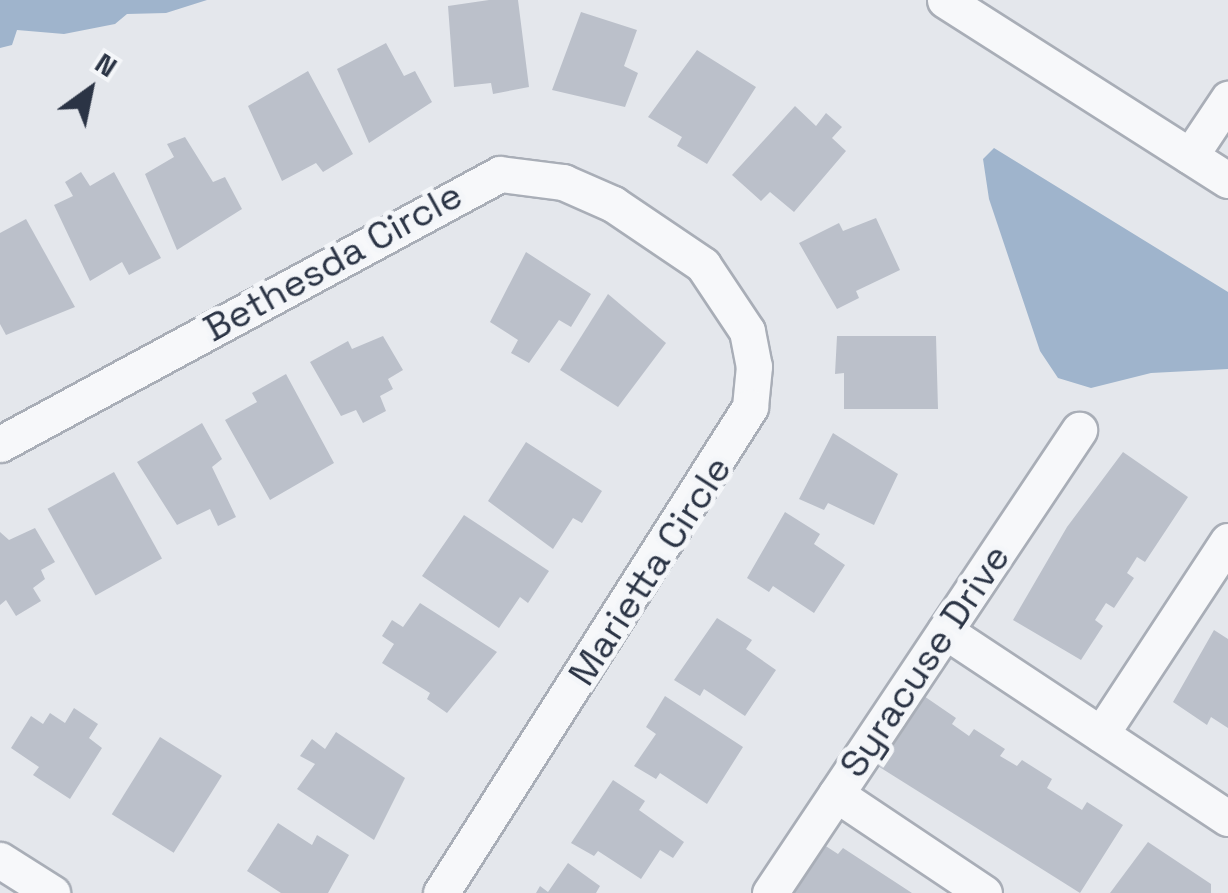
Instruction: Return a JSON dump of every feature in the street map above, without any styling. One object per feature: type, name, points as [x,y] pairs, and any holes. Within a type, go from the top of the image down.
[{"type":"street","points":[[945,0],[1228,180]]},
{"type":"street","points":[[1190,156],[1228,99]]},
{"type":"street","name":"Bethesda Circle","points":[[0,444],[500,174],[563,182],[674,244]]},
{"type":"street","name":"Marietta Circle","points":[[440,893],[750,406],[754,366],[747,331],[703,265],[674,244]]},
{"type":"street","name":"Syracuse Drive","points":[[770,893],[1079,430]]},
{"type":"street","points":[[1101,734],[1216,584],[1228,540]]},
{"type":"street","points":[[945,632],[1228,818]]},
{"type":"street","points":[[836,794],[984,893]]},
{"type":"street","points":[[0,860],[52,893]]},
{"type":"water","points":[[0,0],[207,0],[166,13],[127,14],[115,24],[64,34],[17,30],[12,45],[0,48]]},
{"type":"water","points":[[994,148],[1228,292],[1228,369],[1151,373],[1091,388],[1058,378],[1040,351],[989,199],[983,159]]},
{"type":"building","points":[[518,0],[529,87],[493,94],[491,83],[454,87],[448,6]]},
{"type":"building","points":[[581,12],[637,30],[624,66],[638,73],[625,107],[552,90]]},
{"type":"building","points":[[386,43],[404,76],[415,71],[432,102],[369,143],[337,69]]},
{"type":"building","points":[[697,50],[756,87],[707,164],[677,146],[682,137],[648,117]]},
{"type":"building","points":[[308,71],[353,154],[323,172],[316,163],[282,181],[248,106]]},
{"type":"building","points":[[795,106],[816,126],[826,113],[842,127],[832,138],[846,151],[794,212],[770,192],[761,201],[732,175]]},
{"type":"building","points":[[185,137],[213,182],[225,177],[242,209],[177,250],[145,174],[174,157],[167,144]]},
{"type":"building","points":[[81,172],[90,186],[114,172],[161,258],[129,275],[122,262],[90,281],[54,205],[73,196],[65,182]]},
{"type":"building","points":[[876,218],[900,270],[856,291],[859,298],[837,309],[799,243],[839,223],[843,231]]},
{"type":"building","points":[[26,219],[75,307],[6,335],[0,324],[0,233]]},
{"type":"building","points":[[526,252],[591,294],[571,327],[559,320],[529,363],[511,353],[518,340],[490,322]]},
{"type":"building","points":[[608,294],[666,343],[618,407],[560,370]]},
{"type":"building","points":[[383,336],[403,370],[388,379],[393,389],[380,396],[386,411],[363,423],[356,410],[341,416],[310,362],[348,341],[352,349]]},
{"type":"building","points":[[837,336],[936,336],[938,409],[844,409],[844,373],[835,374]]},
{"type":"building","points":[[286,374],[334,463],[270,500],[225,420],[257,402],[252,393]]},
{"type":"building","points":[[202,423],[222,459],[212,467],[236,517],[218,526],[210,509],[177,525],[137,462]]},
{"type":"building","points":[[833,433],[898,474],[874,525],[828,503],[824,510],[799,499]]},
{"type":"building","points":[[526,442],[602,491],[582,523],[573,518],[553,549],[488,501]]},
{"type":"building","points":[[1123,452],[1188,497],[1145,562],[1137,557],[1127,573],[1134,578],[1114,608],[1106,603],[1095,620],[1103,626],[1081,660],[1013,620],[1067,527]]},
{"type":"building","points":[[114,472],[162,559],[96,595],[48,509]]},
{"type":"building","points":[[785,512],[820,534],[814,544],[845,565],[814,613],[773,586],[769,592],[747,578]]},
{"type":"building","points":[[464,515],[549,571],[528,603],[520,597],[499,628],[422,576]]},
{"type":"building","points":[[35,528],[55,562],[41,570],[45,579],[33,588],[41,601],[16,616],[6,600],[0,605],[0,532],[9,540]]},
{"type":"building","points":[[420,603],[497,652],[447,713],[427,699],[430,693],[382,663],[394,644],[382,636],[392,620],[403,627]]},
{"type":"building","points":[[717,618],[752,640],[746,649],[776,670],[745,716],[704,689],[700,696],[674,680]]},
{"type":"building","points":[[1214,630],[1228,639],[1228,728],[1211,717],[1207,725],[1173,702]]},
{"type":"building","points":[[921,694],[956,718],[952,724],[969,736],[974,729],[1005,749],[1000,756],[1017,766],[1022,760],[1052,779],[1047,788],[1082,810],[1087,802],[1123,825],[1080,893],[873,763]]},
{"type":"building","points":[[665,696],[743,747],[707,804],[660,773],[656,779],[634,766],[656,734],[646,727]]},
{"type":"building","points":[[74,708],[98,724],[89,738],[102,748],[70,799],[33,775],[39,767],[11,748],[31,716],[43,724],[50,713],[65,723]]},
{"type":"building","points":[[336,732],[405,778],[374,840],[297,789],[315,764],[300,756],[312,739],[325,749]]},
{"type":"building","points":[[160,737],[222,776],[174,853],[112,814]]},
{"type":"building","points":[[613,780],[645,801],[639,810],[684,842],[673,858],[660,850],[641,879],[598,851],[594,856],[571,843]]},
{"type":"building","points":[[278,823],[312,845],[317,835],[349,855],[328,893],[281,893],[247,871]]},
{"type":"building","points":[[818,841],[838,854],[843,848],[912,893],[786,893]]},
{"type":"building","points":[[1148,842],[1211,884],[1211,893],[1110,893]]},
{"type":"building","points":[[568,863],[600,886],[596,893],[536,893],[540,886],[548,892]]}]
